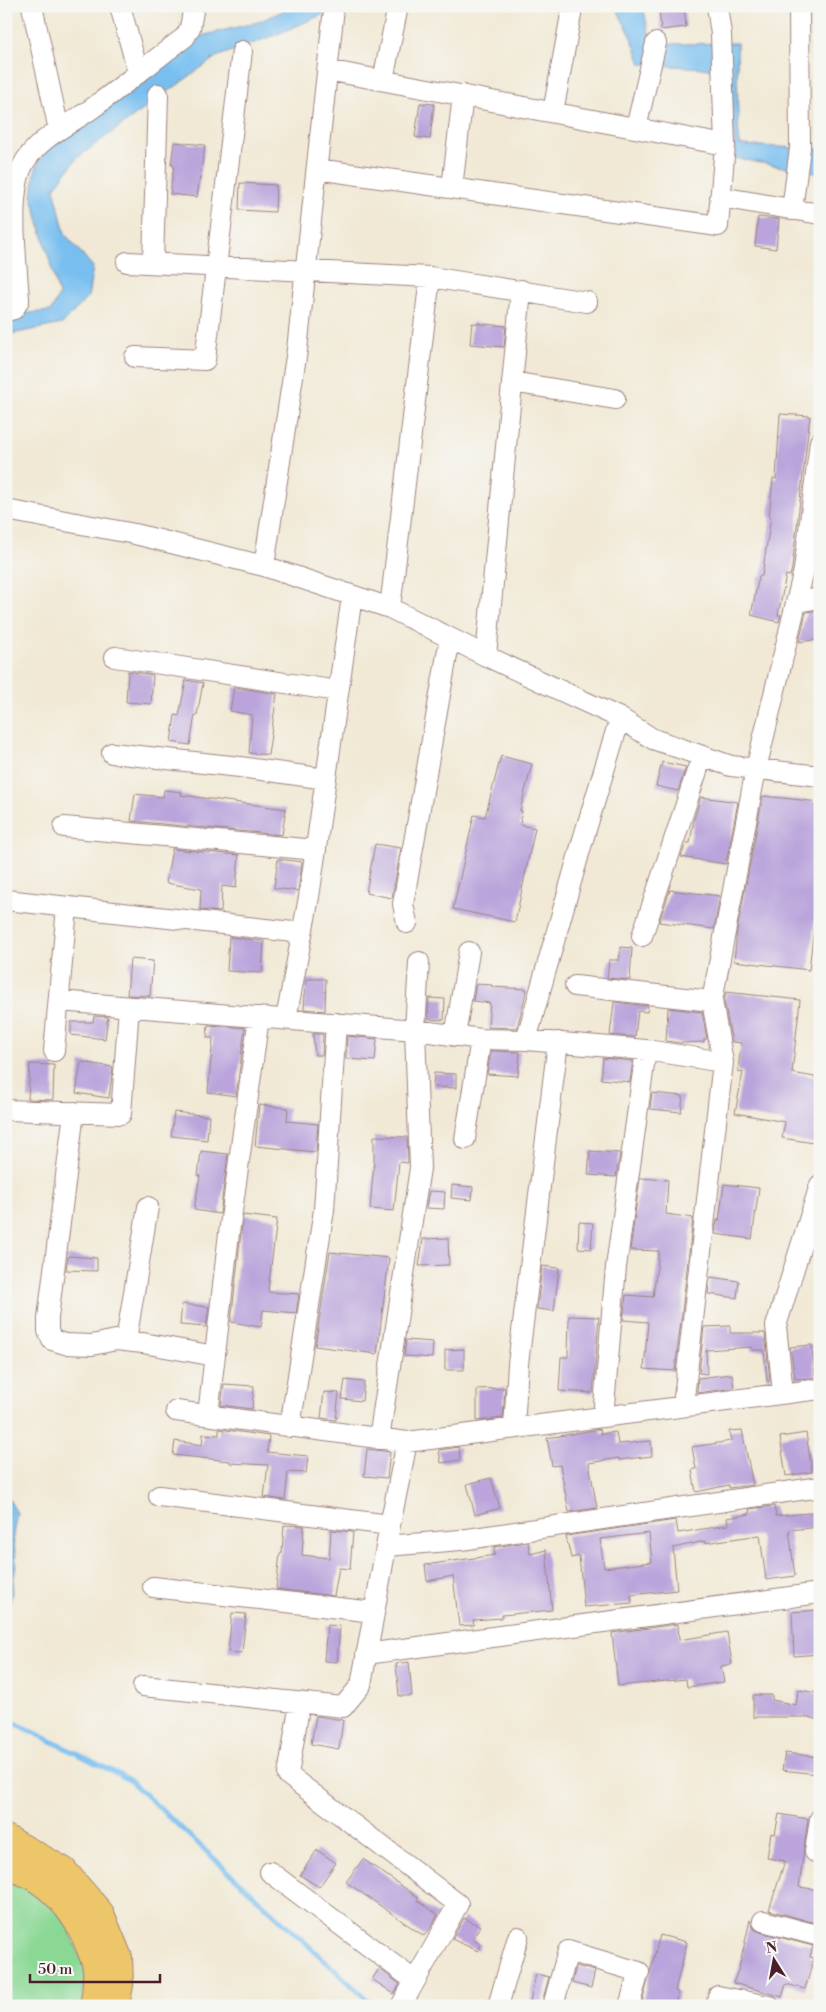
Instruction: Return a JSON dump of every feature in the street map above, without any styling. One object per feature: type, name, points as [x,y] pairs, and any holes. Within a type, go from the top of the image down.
[{"type":"highway","points":[[6,1839],[63,1871],[100,1914],[118,1958],[119,1985],[115,2006]]},
{"type":"highway","points":[[6,1866],[26,1874],[48,1887],[68,1907],[79,1922],[96,1966],[97,1991],[94,2006]]},
{"type":"street","points":[[32,6],[60,130]]},
{"type":"street","points":[[120,6],[138,72]]},
{"type":"street","points":[[6,311],[14,309],[19,300],[17,190],[14,167],[60,130],[93,108],[185,37],[190,28],[194,6]]},
{"type":"street","points":[[383,80],[398,6]]},
{"type":"street","points":[[317,169],[718,226],[725,145],[721,49],[717,6]]},
{"type":"street","points":[[792,210],[800,148],[799,6]]},
{"type":"street","points":[[553,112],[571,15]]},
{"type":"street","points":[[264,566],[306,271],[333,17]]},
{"type":"street","points":[[636,128],[656,42]]},
{"type":"street","points":[[135,357],[205,360],[242,51]]},
{"type":"street","points":[[327,70],[725,145]]},
{"type":"street","points":[[153,264],[158,94]]},
{"type":"street","points":[[452,188],[463,95]]},
{"type":"street","points":[[720,197],[820,214]]},
{"type":"street","points":[[127,262],[430,277],[521,290],[586,302]]},
{"type":"street","points":[[390,608],[430,277]]},
{"type":"street","points":[[486,656],[521,290]]},
{"type":"street","points":[[512,382],[615,399]]},
{"type":"street","points":[[683,1406],[723,1062],[712,1001],[756,769],[804,570],[820,442]]},
{"type":"street","points":[[6,510],[135,534],[264,566],[390,608],[486,656],[620,718],[653,739],[731,766],[820,776]]},
{"type":"street","points":[[286,1019],[316,850],[352,596]]},
{"type":"street","points":[[797,602],[820,598]]},
{"type":"street","points":[[407,923],[403,904],[450,638]]},
{"type":"street","points":[[115,657],[338,691]]},
{"type":"street","points":[[526,1040],[620,718]]},
{"type":"street","points":[[112,753],[240,767],[326,780]]},
{"type":"street","points":[[642,936],[702,756]]},
{"type":"street","points":[[64,827],[316,850]]},
{"type":"street","points":[[6,900],[302,932]]},
{"type":"street","points":[[54,1051],[67,907]]},
{"type":"street","points":[[456,1036],[469,952]]},
{"type":"street","points":[[379,1439],[420,1168],[415,1030],[419,962]]},
{"type":"street","points":[[575,986],[712,1001]]},
{"type":"street","points":[[59,1001],[415,1030],[480,1039],[558,1042],[646,1050],[723,1062]]},
{"type":"street","points":[[6,1110],[121,1114],[129,1007]]},
{"type":"street","points":[[208,1415],[229,1233],[259,1017]]},
{"type":"street","points":[[290,1426],[324,1210],[336,1023]]},
{"type":"street","points":[[465,1139],[480,1039]]},
{"type":"street","points":[[514,1428],[519,1354],[558,1042]]},
{"type":"street","points":[[603,1417],[616,1267],[646,1050]]},
{"type":"street","points":[[74,1112],[48,1318],[48,1331],[52,1340],[65,1344],[92,1345],[116,1340],[144,1343],[215,1356]]},
{"type":"street","points":[[783,1393],[776,1326],[820,1185]]},
{"type":"street","points":[[126,1341],[148,1207]]},
{"type":"street","points":[[176,1411],[407,1442],[820,1389]]},
{"type":"street","points":[[143,1686],[343,1707],[361,1685],[407,1442]]},
{"type":"street","points":[[386,1546],[461,1540],[820,1487]]},
{"type":"street","points":[[159,1496],[390,1525]]},
{"type":"street","points":[[153,1587],[374,1612]]},
{"type":"street","points":[[366,1654],[820,1593]]},
{"type":"street","points":[[300,1702],[288,1775],[458,1904],[401,2006]]},
{"type":"street","points":[[820,1819],[815,1852],[820,1853]]},
{"type":"street","points":[[270,1872],[416,1980]]},
{"type":"street","points":[[763,1921],[820,1936]]},
{"type":"street","points":[[498,2006],[518,1937]]},
{"type":"street","points":[[553,2006],[568,1952],[639,1972],[629,2006]]},
{"type":"street","points":[[716,2006],[718,1996],[769,2006]]},
{"type":"green space","points":[[6,1876],[20,1880],[62,1912],[85,1968],[83,2006],[6,2006]]},
{"type":"water","points":[[294,6],[342,6],[278,34],[216,57],[78,157],[54,188],[65,234],[93,267],[88,297],[62,324],[6,335],[6,315],[51,311],[59,295],[32,197],[35,171],[43,153],[197,37],[258,22]]},
{"type":"water","points":[[615,6],[643,6],[651,42],[667,44],[737,43],[740,145],[820,149],[820,174],[735,158],[730,73],[702,68],[641,64],[631,36]]},
{"type":"water","points":[[7,1496],[17,1513],[13,1535],[16,1563],[6,1630]]},
{"type":"building","points":[[659,6],[684,6],[686,27],[661,30]]},
{"type":"building","points":[[420,103],[434,104],[430,139],[415,137]]},
{"type":"building","points":[[174,142],[205,145],[197,197],[170,194],[174,165],[171,165]]},
{"type":"building","points":[[240,183],[276,185],[275,212],[239,210]]},
{"type":"building","points":[[758,217],[779,219],[776,249],[755,246]]},
{"type":"building","points":[[472,323],[506,326],[504,347],[470,344]]},
{"type":"building","points":[[780,414],[810,416],[792,568],[790,576],[786,575],[778,615],[781,615],[779,622],[751,615],[759,576],[762,576],[771,517],[769,517],[773,478],[776,479]]},
{"type":"building","points":[[820,610],[820,639],[799,642],[806,612]]},
{"type":"building","points":[[128,671],[153,675],[151,704],[126,702]]},
{"type":"building","points":[[186,680],[203,683],[190,745],[171,742],[175,715],[179,716]]},
{"type":"building","points":[[234,687],[277,694],[268,755],[249,753],[252,715],[230,711]]},
{"type":"building","points":[[501,756],[532,764],[520,811],[522,811],[520,825],[535,828],[515,922],[453,909],[474,815],[485,817]]},
{"type":"building","points":[[662,762],[686,767],[678,791],[656,786]]},
{"type":"building","points":[[164,790],[182,792],[181,795],[286,809],[282,835],[131,821],[135,794],[163,797]]},
{"type":"building","points":[[763,796],[820,802],[820,874],[809,970],[734,961],[737,931]]},
{"type":"building","points":[[701,797],[738,802],[726,864],[681,857],[686,843],[690,843],[694,819]]},
{"type":"building","points":[[375,844],[401,848],[392,898],[366,893]]},
{"type":"building","points":[[172,849],[239,855],[236,888],[222,886],[221,912],[200,910],[201,889],[166,883]]},
{"type":"building","points":[[278,859],[302,862],[298,891],[274,888]]},
{"type":"building","points":[[670,890],[720,896],[714,929],[659,922]]},
{"type":"building","points":[[229,937],[264,941],[262,973],[227,971]]},
{"type":"building","points":[[621,947],[632,948],[630,980],[607,978],[609,960],[619,960]]},
{"type":"building","points":[[130,959],[153,961],[150,996],[127,995]]},
{"type":"building","points":[[306,979],[326,979],[325,1011],[304,1009]]},
{"type":"building","points":[[476,984],[527,989],[517,1028],[488,1027],[490,1003],[473,1001]]},
{"type":"building","points":[[726,992],[800,1000],[792,1073],[820,1078],[820,1144],[782,1138],[785,1122],[735,1113],[743,1072],[738,1071],[741,1043],[732,1042],[724,1001]]},
{"type":"building","points":[[429,998],[445,999],[444,1020],[428,1019]]},
{"type":"building","points":[[614,1002],[648,1006],[647,1012],[638,1011],[635,1037],[610,1035]]},
{"type":"building","points":[[668,1008],[702,1012],[707,1039],[704,1039],[704,1042],[680,1043],[666,1041]]},
{"type":"building","points":[[94,1016],[108,1017],[105,1039],[71,1035],[71,1022],[93,1022]]},
{"type":"building","points":[[208,1025],[245,1028],[236,1096],[208,1092],[213,1038],[207,1038]]},
{"type":"building","points":[[313,1034],[323,1034],[322,1055],[315,1055]]},
{"type":"building","points":[[347,1036],[377,1039],[375,1061],[346,1059]]},
{"type":"building","points":[[491,1051],[520,1052],[518,1076],[487,1074]]},
{"type":"building","points":[[603,1058],[633,1061],[630,1082],[601,1079]]},
{"type":"building","points":[[81,1062],[113,1067],[109,1098],[76,1093]]},
{"type":"building","points":[[30,1064],[54,1065],[53,1100],[28,1099]]},
{"type":"building","points":[[434,1073],[456,1074],[456,1088],[433,1087]]},
{"type":"building","points":[[652,1093],[683,1096],[681,1112],[650,1109]]},
{"type":"building","points":[[259,1105],[288,1108],[287,1121],[318,1124],[316,1152],[255,1146]]},
{"type":"building","points":[[174,1112],[209,1116],[207,1140],[171,1136]]},
{"type":"building","points":[[374,1136],[407,1137],[408,1163],[399,1162],[394,1211],[370,1209]]},
{"type":"building","points":[[201,1151],[228,1154],[220,1214],[194,1210],[200,1176],[198,1176]]},
{"type":"building","points":[[590,1151],[620,1153],[616,1177],[588,1175]]},
{"type":"building","points":[[640,1178],[668,1180],[666,1214],[693,1218],[675,1371],[644,1369],[648,1322],[623,1320],[626,1295],[653,1297],[659,1251],[630,1250]]},
{"type":"building","points":[[724,1184],[759,1188],[752,1239],[715,1234],[717,1220],[719,1221]]},
{"type":"building","points":[[452,1185],[473,1187],[472,1200],[451,1198]]},
{"type":"building","points":[[429,1191],[445,1192],[444,1209],[426,1208]]},
{"type":"building","points":[[243,1215],[277,1219],[268,1290],[269,1292],[299,1294],[296,1313],[263,1310],[261,1327],[231,1322]]},
{"type":"building","points":[[579,1222],[593,1223],[591,1249],[578,1248]]},
{"type":"building","points":[[448,1238],[449,1265],[419,1266],[423,1239]]},
{"type":"building","points":[[330,1252],[389,1258],[377,1354],[315,1346]]},
{"type":"building","points":[[68,1256],[97,1258],[97,1271],[66,1270]]},
{"type":"building","points":[[542,1266],[559,1268],[554,1311],[537,1309]]},
{"type":"building","points":[[710,1277],[739,1281],[737,1298],[708,1294]]},
{"type":"building","points":[[182,1304],[209,1307],[206,1327],[180,1325]]},
{"type":"building","points":[[569,1316],[599,1317],[593,1393],[559,1391],[561,1357],[568,1357]]},
{"type":"building","points":[[730,1326],[730,1333],[765,1333],[770,1381],[767,1381],[764,1350],[752,1350],[752,1347],[706,1350],[707,1374],[699,1373],[704,1327]]},
{"type":"building","points":[[406,1340],[433,1342],[432,1358],[404,1356]]},
{"type":"building","points":[[812,1345],[815,1378],[795,1379],[790,1347]]},
{"type":"building","points":[[464,1349],[464,1370],[445,1370],[445,1350]]},
{"type":"building","points":[[732,1374],[734,1388],[697,1393],[698,1378]]},
{"type":"building","points":[[345,1380],[364,1382],[362,1401],[342,1399]]},
{"type":"building","points":[[224,1384],[254,1386],[252,1409],[221,1405]]},
{"type":"building","points":[[505,1388],[503,1418],[477,1421],[477,1389]]},
{"type":"building","points":[[324,1392],[339,1393],[336,1420],[321,1418]]},
{"type":"building","points":[[219,1429],[269,1436],[267,1452],[308,1456],[306,1473],[288,1472],[285,1500],[264,1497],[268,1465],[230,1463],[230,1461],[173,1455],[175,1441],[202,1445],[203,1434],[219,1435]]},
{"type":"building","points":[[600,1429],[601,1434],[616,1432],[618,1444],[651,1441],[652,1456],[619,1460],[619,1458],[589,1463],[597,1508],[569,1512],[560,1465],[552,1466],[547,1438]]},
{"type":"building","points":[[742,1430],[753,1485],[729,1488],[729,1485],[696,1492],[692,1470],[696,1469],[692,1447],[731,1441],[729,1431]]},
{"type":"building","points":[[806,1433],[812,1472],[786,1476],[780,1437]]},
{"type":"building","points":[[459,1447],[460,1460],[441,1463],[439,1450]]},
{"type":"building","points":[[367,1449],[390,1452],[387,1478],[364,1476]]},
{"type":"building","points":[[491,1478],[500,1508],[475,1515],[467,1484]]},
{"type":"building","points":[[774,1506],[776,1516],[820,1512],[820,1527],[789,1530],[795,1576],[766,1580],[760,1535],[705,1543],[705,1541],[673,1548],[677,1590],[631,1595],[632,1603],[584,1607],[579,1556],[571,1558],[566,1536],[676,1520],[678,1533],[728,1525],[727,1518],[750,1514],[749,1509]],"holes":[[[649,1533],[652,1562],[604,1568],[600,1539]]]},
{"type":"building","points":[[284,1525],[304,1526],[302,1555],[329,1558],[331,1530],[353,1532],[350,1569],[339,1568],[334,1596],[276,1589]]},
{"type":"building","points":[[528,1542],[530,1554],[546,1550],[552,1610],[502,1615],[502,1618],[473,1620],[474,1625],[459,1626],[453,1576],[427,1581],[425,1565],[495,1555],[494,1547]]},
{"type":"building","points":[[820,1610],[820,1654],[794,1656],[792,1612]]},
{"type":"building","points":[[232,1613],[246,1614],[242,1653],[228,1652]]},
{"type":"building","points":[[678,1624],[679,1640],[727,1632],[732,1664],[721,1666],[724,1682],[687,1687],[686,1679],[618,1686],[612,1633]]},
{"type":"building","points":[[327,1625],[340,1626],[337,1662],[324,1661]]},
{"type":"building","points":[[409,1662],[412,1696],[399,1696],[396,1664]]},
{"type":"building","points":[[798,1690],[820,1693],[820,1720],[808,1717],[753,1717],[753,1695],[772,1695],[772,1700],[796,1705]]},
{"type":"building","points":[[316,1716],[343,1720],[339,1749],[311,1744]]},
{"type":"building","points":[[785,1753],[819,1757],[817,1774],[782,1770]]},
{"type":"building","points":[[779,1814],[808,1819],[799,1887],[820,1890],[819,1924],[769,1910],[785,1861],[767,1858],[771,1833],[775,1834]]},
{"type":"building","points":[[317,1850],[336,1863],[319,1887],[300,1875]]},
{"type":"building","points":[[363,1859],[419,1898],[417,1900],[438,1915],[424,1936],[346,1882]]},
{"type":"building","points":[[464,1918],[480,1926],[473,1939],[481,1945],[478,1951],[452,1939]]},
{"type":"building","points":[[750,1920],[754,1929],[760,1932],[813,1946],[810,1957],[814,1958],[805,1989],[786,1984],[782,1997],[733,1983],[739,1968]]},
{"type":"building","points":[[660,1935],[687,1942],[675,1991],[678,1992],[675,2006],[641,2006]]},
{"type":"building","points":[[576,1966],[595,1971],[591,1988],[572,1983]]},
{"type":"building","points":[[379,1969],[400,1984],[394,1994],[372,1979]]},
{"type":"building","points":[[536,1974],[549,1977],[541,2006],[529,2006]]},
{"type":"waterway","points":[[6,1717],[128,1779],[374,2006]]}]
